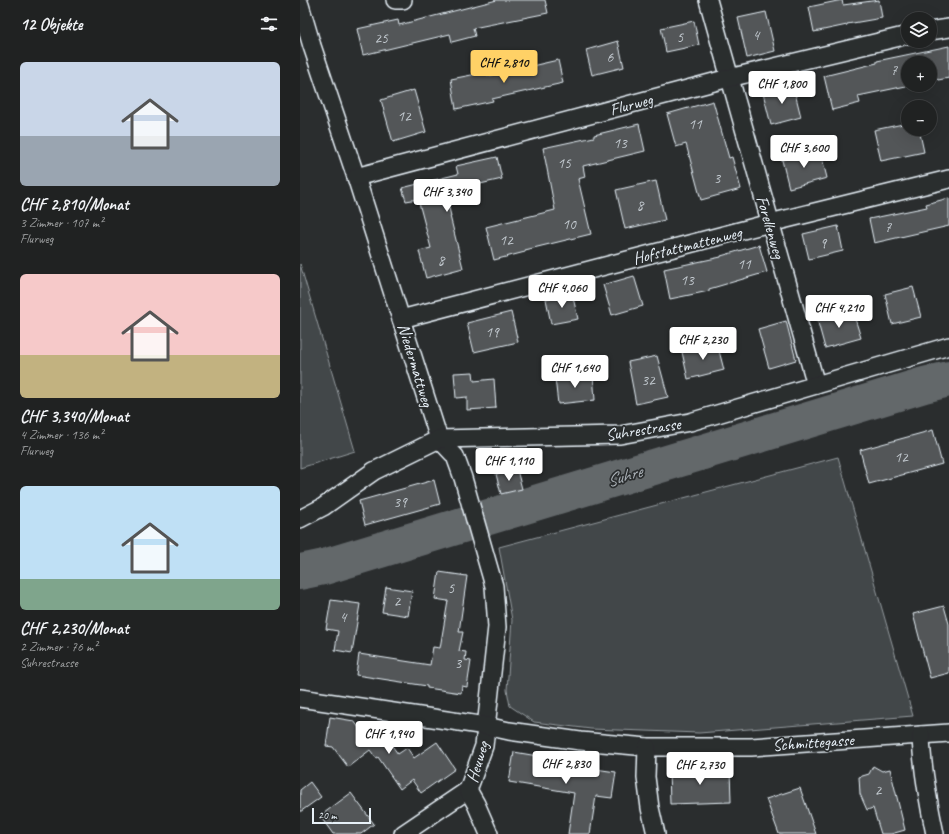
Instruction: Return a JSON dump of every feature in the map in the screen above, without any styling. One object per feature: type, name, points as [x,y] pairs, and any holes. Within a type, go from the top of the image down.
[{"type":"street","points":[[300,2],[305,0]]},
{"type":"street","points":[[395,0],[403,0]]},
{"type":"street","name":"Forellenweg","points":[[708,0],[816,385]]},
{"type":"street","name":"Niedermattweg","points":[[300,5],[322,79],[356,178],[439,439],[455,456],[463,478],[494,586],[497,627],[486,726]]},
{"type":"street","points":[[937,30],[949,28]]},
{"type":"street","name":"Flurweg","points":[[356,178],[729,78],[901,37]]},
{"type":"street","name":"Hofstattmattenweg","points":[[401,319],[770,223],[949,179]]},
{"type":"street","name":"Suhrestrasse","points":[[300,519],[323,507],[374,471],[439,439],[620,435],[690,422],[949,346]]},
{"type":"street","name":"Schmittegasse","points":[[300,698],[486,726],[509,731],[580,741],[647,747],[751,747],[949,733]]},
{"type":"street","name":"Heuweg","points":[[402,834],[468,790],[484,746],[486,726]]},
{"type":"street","points":[[921,735],[922,759],[935,834]]},
{"type":"street","points":[[647,747],[646,778],[650,808],[656,834]]},
{"type":"street","points":[[468,790],[489,834]]},
{"type":"shaded area","points":[[300,264],[355,451],[300,468]]},
{"type":"shaded area","points":[[838,457],[913,716],[699,733],[591,729],[534,722],[510,706],[507,690],[512,620],[499,547]]},
{"type":"building","points":[[497,0],[545,0],[548,13],[473,28],[475,36],[452,42],[450,34],[363,55],[357,29],[398,20],[399,25]]},
{"type":"building","points":[[842,0],[843,5],[879,0],[882,18],[814,32],[809,7]]},
{"type":"building","points":[[766,12],[775,51],[747,58],[738,18]]},
{"type":"building","points":[[694,21],[699,45],[666,52],[661,28]]},
{"type":"building","points":[[618,41],[624,67],[592,75],[586,50]]},
{"type":"building","points":[[949,46],[949,78],[938,80],[937,79],[937,56],[901,56]]},
{"type":"building","points":[[901,56],[901,87],[858,96],[860,103],[832,110],[824,76],[877,63],[877,61]]},
{"type":"building","points":[[558,60],[563,83],[492,99],[493,101],[456,109],[451,79],[487,72],[488,76]]},
{"type":"building","points":[[793,85],[801,117],[771,125],[763,93]]},
{"type":"building","points":[[414,90],[426,132],[393,142],[381,100]]},
{"type":"building","points":[[713,101],[729,158],[732,157],[741,189],[701,200],[686,144],[676,147],[667,114]]},
{"type":"building","points":[[639,124],[645,151],[583,166],[585,177],[578,179],[591,234],[525,250],[525,252],[494,260],[486,227],[555,210],[543,148],[594,137],[594,135]]},
{"type":"building","points":[[901,124],[901,136],[921,136],[924,152],[881,161],[874,130]]},
{"type":"building","points":[[820,150],[827,178],[789,188],[782,160]]},
{"type":"building","points":[[497,157],[502,179],[445,192],[463,268],[426,278],[419,251],[431,248],[418,199],[406,201],[402,188],[458,174],[456,166]]},
{"type":"building","points":[[656,181],[665,220],[625,229],[616,190]]},
{"type":"building","points":[[949,198],[949,226],[874,243],[869,219],[927,207],[926,204]]},
{"type":"building","points":[[838,226],[843,251],[809,259],[803,234]]},
{"type":"building","points":[[759,245],[767,272],[709,289],[709,291],[670,299],[664,269],[721,257]]},
{"type":"building","points":[[634,276],[643,306],[612,315],[603,285]]},
{"type":"building","points":[[913,287],[921,317],[892,324],[885,294]]},
{"type":"building","points":[[572,293],[578,319],[551,324],[546,299]]},
{"type":"building","points":[[852,309],[861,338],[825,348],[817,319]]},
{"type":"building","points":[[511,312],[518,342],[474,352],[467,323]]},
{"type":"building","points":[[786,321],[796,360],[769,368],[758,329]]},
{"type":"building","points":[[717,343],[724,370],[688,379],[682,352]]},
{"type":"building","points":[[657,356],[668,397],[636,404],[628,362]]},
{"type":"building","points":[[473,372],[474,381],[494,379],[496,408],[467,410],[467,397],[456,398],[454,373]]},
{"type":"building","points":[[593,374],[595,400],[558,404],[555,378]]},
{"type":"building","points":[[933,430],[942,464],[869,484],[860,450]]},
{"type":"building","points":[[517,470],[522,489],[501,494],[496,474]]},
{"type":"building","points":[[434,480],[440,504],[365,525],[359,501]]},
{"type":"building","points":[[439,572],[467,576],[459,632],[463,632],[459,651],[466,652],[465,660],[471,661],[467,687],[462,686],[461,693],[356,675],[359,654],[430,665],[433,647],[440,648],[448,601],[435,599]]},
{"type":"building","points":[[386,587],[412,591],[408,616],[382,612]]},
{"type":"building","points":[[331,600],[360,604],[352,653],[335,650],[338,631],[326,629]]},
{"type":"building","points":[[944,606],[949,624],[949,673],[930,678],[913,614]]},
{"type":"building","points":[[330,717],[354,721],[366,737],[379,728],[398,754],[407,748],[414,758],[437,742],[455,769],[421,793],[412,780],[400,789],[378,757],[376,758],[370,750],[348,767],[333,747],[326,746]]},
{"type":"building","points":[[514,752],[555,759],[554,763],[616,772],[612,798],[596,796],[590,834],[568,834],[574,793],[509,782]]},
{"type":"building","points":[[873,766],[882,771],[890,769],[905,830],[891,834],[881,834],[873,808],[867,810],[860,794],[859,777],[869,774]]},
{"type":"building","points":[[730,769],[731,802],[670,804],[669,770]]},
{"type":"building","points":[[310,782],[321,797],[300,812],[300,790]]},
{"type":"building","points":[[800,788],[816,834],[779,834],[766,799]]},
{"type":"building","points":[[351,793],[374,824],[361,834],[333,834],[320,816]]},
{"type":"waterway","name":"Suhre","points":[[300,572],[324,567],[924,385],[949,379]]}]
